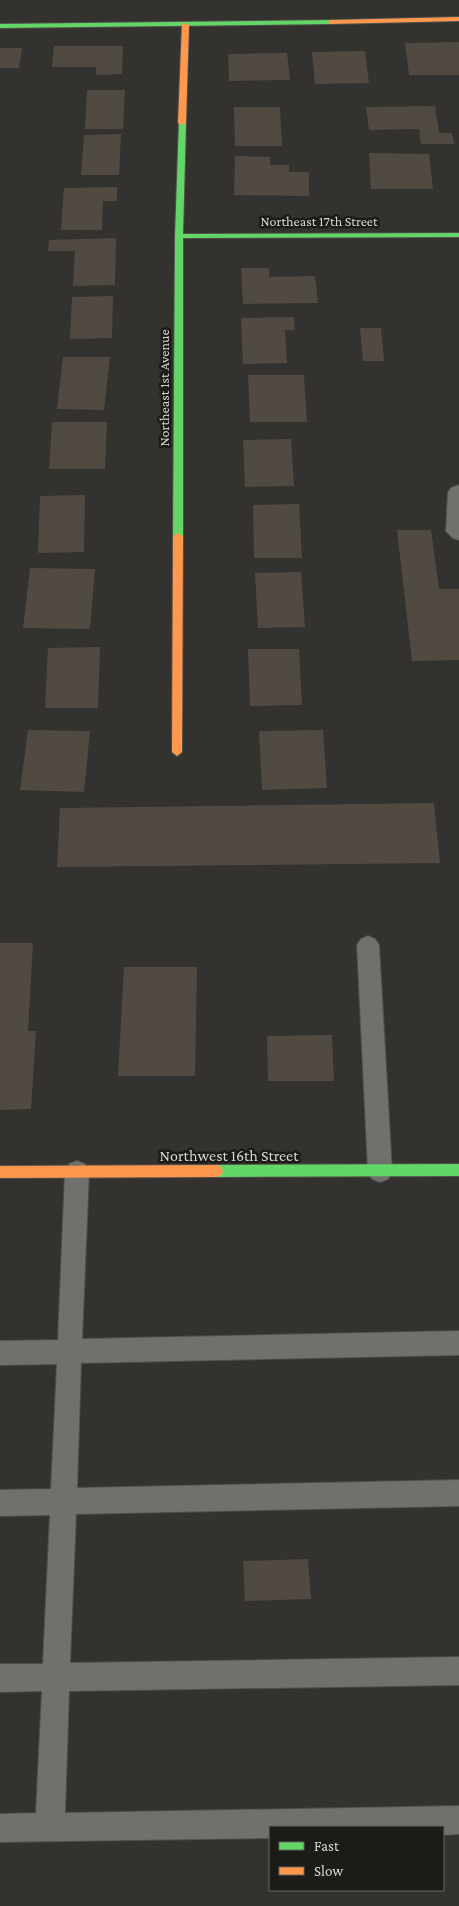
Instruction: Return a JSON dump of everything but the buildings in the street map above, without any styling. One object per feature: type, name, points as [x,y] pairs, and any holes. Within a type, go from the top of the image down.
[{"type":"street","points":[[0,26],[185,25],[459,19]]},
{"type":"street","name":"Northeast 1st Avenue","points":[[178,752],[179,236],[185,25]]},
{"type":"street","name":"Northeast 17th Street","points":[[179,236],[459,235]]},
{"type":"street","name":"Northwest 16th Street","points":[[0,1172],[459,1170]]},
{"type":"lane","points":[[459,491],[457,492],[456,531],[459,534]]},
{"type":"lane","points":[[368,945],[380,1171]]},
{"type":"lane","points":[[50,1827],[77,1172]]},
{"type":"lane","points":[[0,1353],[459,1343]]},
{"type":"lane","points":[[0,1503],[459,1492]]},
{"type":"lane","points":[[0,1678],[459,1671]]},
{"type":"lane","points":[[0,1828],[459,1820]]},
{"type":"traffic: fast","points":[[0,26],[331,22]]},
{"type":"traffic: fast","points":[[178,536],[179,236],[182,123]]},
{"type":"traffic: fast","points":[[179,236],[459,235]]},
{"type":"traffic: fast","points":[[217,1171],[459,1170]]},
{"type":"traffic: slow","points":[[331,22],[459,19]]},
{"type":"traffic: slow","points":[[182,123],[185,25]]},
{"type":"traffic: slow","points":[[177,752],[178,536]]},
{"type":"traffic: slow","points":[[0,1172],[217,1171]]}]
